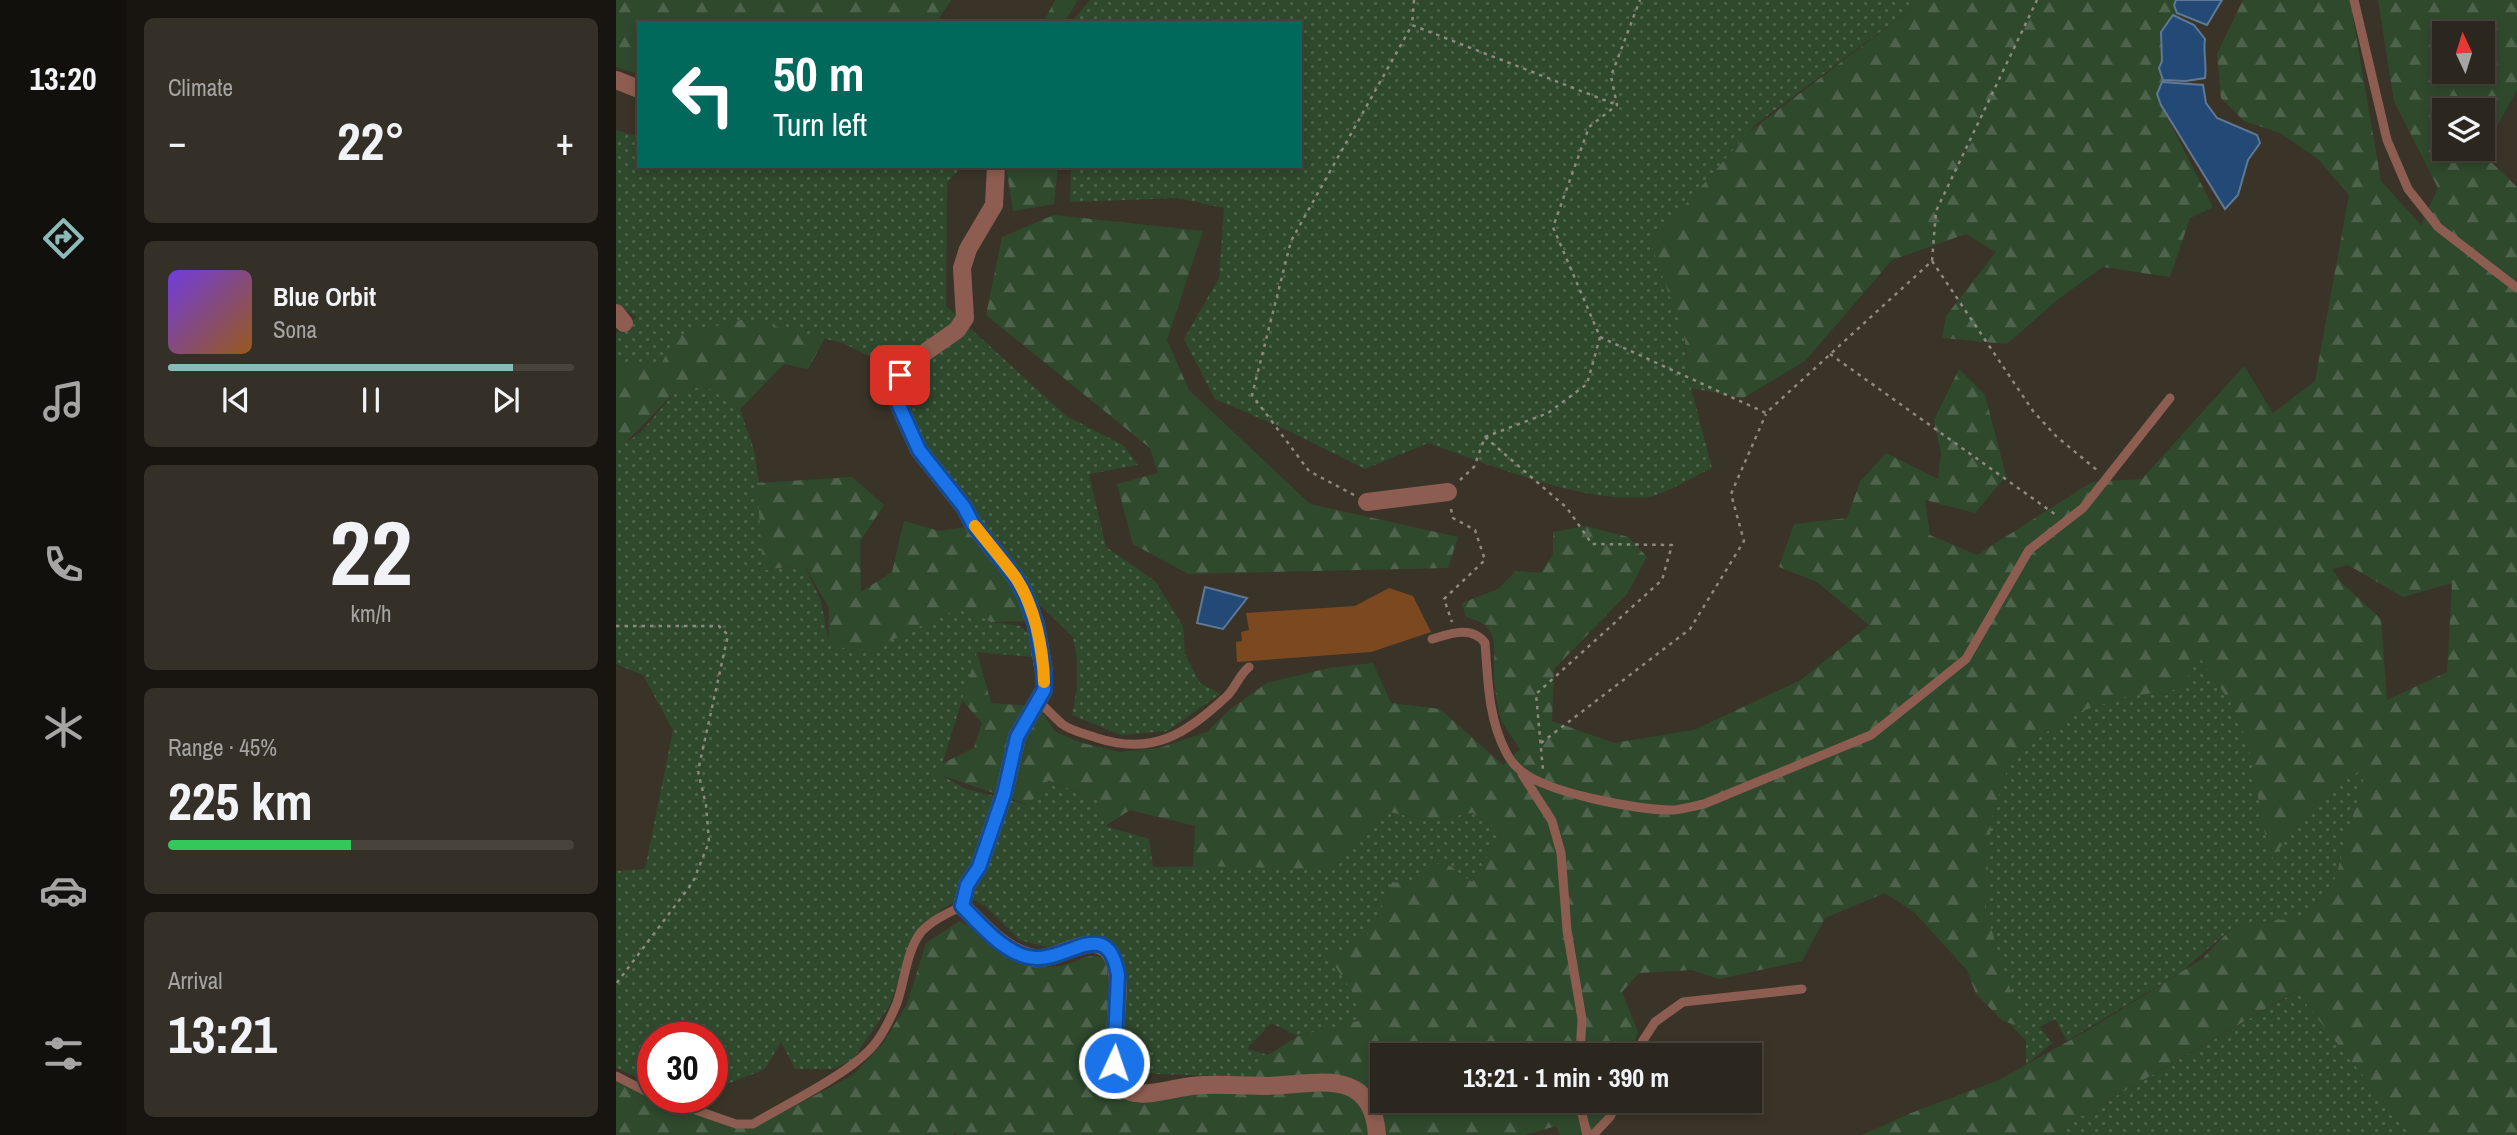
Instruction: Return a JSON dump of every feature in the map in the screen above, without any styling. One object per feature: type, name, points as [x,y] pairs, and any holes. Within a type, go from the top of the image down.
[{"type":"street","points":[[616,80],[637,88]]},
{"type":"street","points":[[996,168],[994,205],[968,249],[962,268],[965,318],[957,330],[906,365],[895,387],[897,401],[919,450],[964,507],[973,524],[1016,578],[1025,594],[1036,625],[1044,672],[1044,690],[1017,737],[1004,794],[979,867],[967,885],[962,906],[1002,944],[1019,954],[1036,958],[1090,942],[1102,945],[1111,953],[1118,975],[1114,1063],[1119,1084],[1127,1092],[1138,1094],[1196,1085],[1273,1086],[1330,1082],[1359,1092],[1371,1104],[1376,1116],[1377,1135]]},
{"type":"street","points":[[1367,502],[1448,492]]},
{"type":"lane","points":[[2354,0],[2387,140],[2407,189],[2438,227],[2517,288]]},
{"type":"lane","points":[[1519,770],[1545,783],[1597,800],[1634,807],[1675,810],[1704,804],[1871,735],[1966,659],[2029,550],[2083,508],[2170,398]]},
{"type":"lane","points":[[1432,639],[1456,633],[1476,635],[1485,643],[1488,694],[1495,724],[1506,753],[1538,796],[1552,821],[1561,853],[1567,930],[1582,1019],[1581,1043]]},
{"type":"lane","points":[[1038,701],[1063,725],[1109,742],[1135,746],[1157,743],[1196,721],[1229,694],[1240,674],[1249,667]]},
{"type":"lane","points":[[704,1113],[736,1124],[753,1124],[852,1066],[868,1053],[879,1039],[897,1004],[912,948],[922,932],[935,920],[962,906]]},
{"type":"lane","points":[[1642,1043],[1655,1021],[1683,1002],[1802,989]]},
{"type":"lane","points":[[616,1076],[637,1087]]},
{"type":"lane","points":[[1582,1113],[1587,1135]]},
{"type":"lane","points":[[1593,1135],[1613,1113]]},
{"type":"path","points":[[1367,502],[1310,471],[1252,395],[1291,241],[1412,25],[1414,0]]},
{"type":"path","points":[[1617,105],[1611,76],[1640,0]]},
{"type":"path","points":[[2037,0],[1936,211],[1932,261],[2033,411],[2056,436],[2107,478]]},
{"type":"path","points":[[1412,25],[1617,105]]},
{"type":"path","points":[[1456,633],[1444,599],[1485,560],[1475,530],[1453,518],[1448,492],[1474,467],[1485,437],[1548,413],[1587,384],[1600,337],[1553,227],[1589,127],[1617,105]]},
{"type":"path","points":[[1541,743],[1690,629],[1744,541],[1731,494],[1766,413],[1932,261]]},
{"type":"path","points":[[1600,337],[1766,413]]},
{"type":"path","points":[[1830,354],[2065,521]]},
{"type":"path","points":[[1485,437],[1567,508],[1592,544],[1672,545],[1662,580],[1536,694],[1545,783]]},
{"type":"path","points":[[616,626],[719,626],[728,635],[698,771],[706,806],[709,842],[693,882],[616,984]]},
{"type":"green space","points":[[616,0],[951,0],[937,21],[637,21],[637,73],[616,67]]},
{"type":"green space","points":[[1055,0],[1078,0],[1065,21],[1044,21]]},
{"type":"green space","points":[[1090,0],[1923,0],[1756,124],[1651,244],[1680,312],[1691,388],[1712,468],[1654,495],[1623,498],[1536,481],[1428,443],[1365,469],[1287,430],[1215,399],[1184,339],[1219,278],[1224,208],[1178,198],[1070,202],[1071,168],[1302,168],[1302,21],[1074,19]]},
{"type":"green space","points":[[1923,0],[2183,0],[2161,105],[2213,207],[2190,218],[2170,277],[2103,267],[2057,300],[2007,344],[1942,338],[1946,316],[1996,252],[1966,234],[1892,260],[1805,361],[1743,398],[1691,388],[1684,336],[1651,244],[1749,132]]},
{"type":"green space","points":[[2243,0],[2350,0],[2381,181],[2421,225],[2438,188],[2394,101],[2378,0],[2517,0],[2517,90],[2495,130],[2495,98],[2432,98],[2432,161],[2490,161],[2517,187],[2517,1135],[2414,1135],[2382,1100],[2298,990],[2049,1135],[1862,1135],[1911,1113],[1999,1080],[2090,1029],[2202,959],[2233,927],[2274,920],[2304,919],[2335,879],[2366,769],[2326,791],[2270,860],[2249,749],[2236,711],[2200,658],[2180,689],[2126,697],[2072,714],[2011,758],[1991,821],[1985,909],[2022,1027],[2003,1021],[1976,994],[1967,970],[1914,912],[1885,893],[1825,918],[1802,961],[1719,979],[1692,970],[1639,973],[1622,992],[1638,1032],[1634,1043],[1370,1043],[1370,1113],[1607,1113],[1588,1135],[1560,1135],[1556,1126],[1525,1135],[957,1135],[957,1132],[952,1135],[616,1135],[616,1082],[637,1091],[637,1113],[693,1113],[733,1128],[759,1125],[853,1075],[883,1043],[907,1004],[926,943],[960,921],[1008,951],[1035,964],[1059,966],[1086,957],[1107,958],[1111,1087],[1123,1096],[1246,1083],[1268,1055],[1298,1036],[1362,1020],[1357,999],[1325,951],[1348,952],[1374,928],[1392,882],[1417,884],[1442,860],[1472,882],[1502,833],[1473,813],[1427,820],[1384,811],[1324,869],[1193,866],[1195,826],[1130,810],[1105,826],[1099,800],[1047,780],[1029,805],[938,774],[941,764],[974,748],[982,723],[962,700],[977,652],[991,703],[1032,706],[1041,710],[1055,732],[1082,743],[1120,752],[1159,748],[1207,732],[1230,709],[1267,683],[1329,668],[1373,663],[1391,703],[1440,709],[1503,765],[1520,749],[1499,712],[1494,678],[1494,640],[1486,626],[1466,617],[1462,603],[1498,589],[1516,571],[1541,573],[1553,554],[1553,532],[1586,526],[1628,537],[1647,557],[1627,594],[1554,669],[1552,721],[1614,743],[1694,730],[1801,680],[1869,625],[1817,582],[1779,567],[1794,524],[1847,518],[1860,482],[1886,453],[1938,479],[1941,454],[1934,420],[1959,369],[1985,395],[2006,476],[1975,513],[1925,500],[1930,535],[1977,555],[2092,482],[2142,479],[2244,366],[2273,413],[2315,381],[2349,195],[2318,159],[2280,133],[2244,121],[2221,98],[2217,54]],"holes":[[[2348,565],[2403,597],[2452,583],[2447,672],[2387,700],[2381,619],[2342,583],[2332,569]]]},
{"type":"green space","points":[[616,130],[637,136],[637,168],[961,168],[947,182],[946,306],[1066,416],[1123,445],[1138,465],[1089,474],[1106,547],[1155,581],[1183,626],[1185,654],[1200,683],[1220,694],[1167,731],[1121,735],[1072,715],[1077,688],[1077,659],[1073,637],[1027,592],[921,441],[898,387],[902,373],[843,343],[745,320],[662,363],[616,366],[616,333],[636,317],[616,304]]},
{"type":"green space","points":[[1006,168],[1058,168],[1054,204],[1013,211]]},
{"type":"green space","points":[[1054,215],[1203,231],[1167,340],[1189,390],[1310,504],[1458,537],[1448,568],[1188,574],[1133,544],[1117,484],[1158,473],[1150,448],[986,315],[1002,237]]},
{"type":"green space","points":[[745,319],[825,338],[808,369],[784,364],[740,409],[707,387],[677,390],[616,449],[616,363],[662,363],[675,336]]},
{"type":"green space","points":[[707,387],[740,409],[754,450],[768,544],[764,570],[804,565],[821,601],[829,644],[909,630],[962,607],[991,622],[1020,626],[1034,638],[1032,657],[977,652],[939,774],[966,789],[1029,805],[1046,780],[1099,800],[1105,826],[1149,839],[1153,867],[1253,865],[1351,837],[1384,811],[1427,820],[1473,813],[1502,833],[1472,882],[1392,882],[1374,928],[1356,992],[1363,1020],[1298,1036],[1271,1023],[1247,1049],[1268,1055],[1252,1077],[1134,1071],[1125,1050],[1120,951],[1100,937],[1046,947],[1020,940],[985,906],[966,896],[943,908],[913,938],[890,1005],[851,1062],[832,1069],[795,1069],[781,1042],[765,1069],[728,1084],[728,1022],[637,1022],[637,1077],[616,1068],[616,871],[645,869],[673,730],[643,675],[616,664],[616,449],[640,433],[677,390]]},
{"type":"green space","points":[[852,477],[884,505],[860,541],[861,592],[892,572],[904,521],[939,531],[973,526],[1013,579],[1032,621],[991,622],[962,607],[864,653],[828,644],[829,608],[804,565],[763,570],[757,483]]},
{"type":"green space","points":[[2175,644],[2266,659],[2291,834],[2326,791],[2367,768],[2335,879],[2304,919],[2274,920],[2233,927],[2181,972],[2067,1041],[2055,1019],[2040,1027],[2052,1043],[2026,1065],[2026,1041],[2009,1023],[1954,903],[2000,747]]},
{"type":"green space","points":[[2299,990],[2418,1135],[2049,1135]]},
{"type":"water","points":[[2176,0],[2222,0],[2207,25],[2177,13],[2174,5]]},
{"type":"water","points":[[2173,15],[2194,25],[2205,39],[2205,78],[2163,80],[2159,68],[2162,61],[2161,32]]},
{"type":"water","points":[[2162,82],[2203,85],[2206,103],[2217,118],[2257,135],[2260,143],[2248,160],[2238,195],[2225,209],[2161,105],[2157,94]]},
{"type":"water","points":[[1205,587],[1247,598],[1223,629],[1197,623]]},
{"type":"building","points":[[1389,588],[1413,596],[1431,632],[1371,652],[1237,662],[1236,642],[1242,641],[1241,632],[1249,630],[1246,613],[1355,606]]},
{"type":"slow traffic","points":[[975,526],[1016,578],[1025,594],[1036,625],[1044,682]]},
{"type":"route","points":[[900,375],[895,387],[897,401],[919,450],[964,507],[973,524],[1016,578],[1025,594],[1036,625],[1044,672],[1044,690],[1017,737],[1004,794],[979,867],[967,885],[962,906],[1002,944],[1019,954],[1036,958],[1051,956],[1090,942],[1102,945],[1111,953],[1116,962],[1119,993],[1114,1063]]}]
